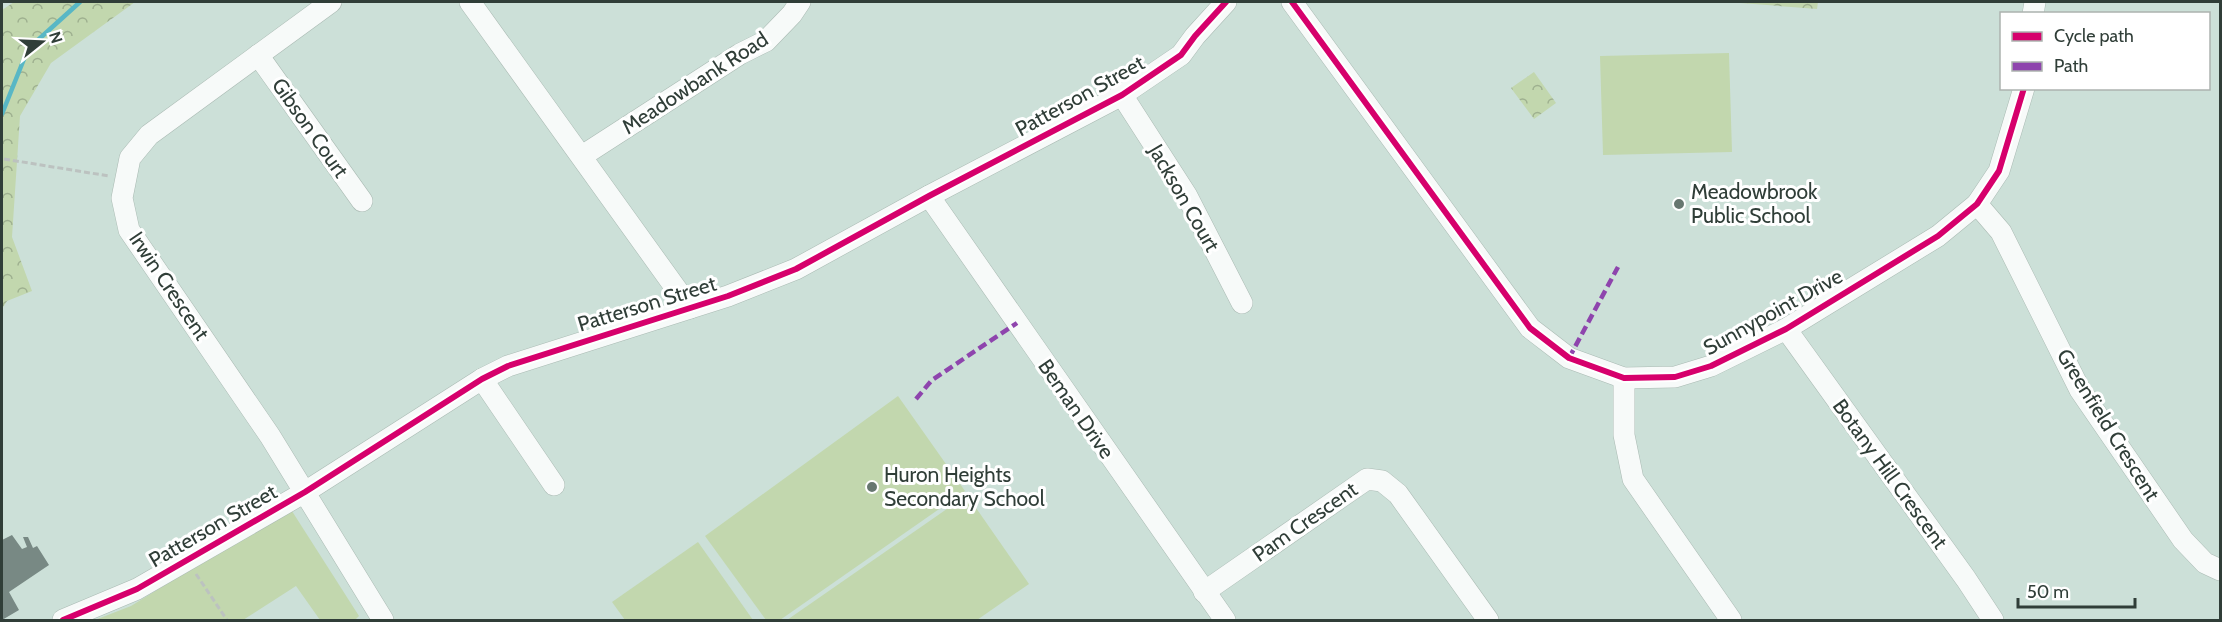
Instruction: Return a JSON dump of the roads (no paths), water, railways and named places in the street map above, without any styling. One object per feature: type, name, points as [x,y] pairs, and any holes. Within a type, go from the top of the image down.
[{"type":"street","name":"Irwin Crescent","points":[[331,2],[149,135],[130,158],[122,198],[129,230],[270,436],[383,621]]},
{"type":"street","points":[[470,2],[690,308]]},
{"type":"street","name":"Meadowbank Road","points":[[582,156],[740,54],[766,41],[792,14],[800,2]]},
{"type":"street","name":"Patterson Street","points":[[63,621],[137,589],[305,492],[482,379],[508,366],[728,296],[795,268],[1122,95],[1181,55],[1226,2]]},
{"type":"street","name":"Sunnypoint Drive","points":[[1292,2],[1530,328],[1569,358],[1624,378],[1675,377],[1712,366],[1786,329],[1938,236],[1977,204],[1999,171],[2023,90]]},
{"type":"street","name":"Gibson Court","points":[[258,55],[362,201]]},
{"type":"street","name":"Jackson Court","points":[[1122,95],[1187,196],[1242,303]]},
{"type":"street","name":"Beman Drive","points":[[929,196],[1225,621]]},
{"type":"street","name":"Greenfield Crescent","points":[[1977,204],[2001,232],[2080,390],[2183,540],[2205,564],[2220,570]]},
{"type":"street","name":"Botany Hill Crescent","points":[[1786,329],[1966,579],[1992,621]]},
{"type":"street","points":[[1624,378],[1624,435],[1632,479],[1731,621]]},
{"type":"street","points":[[482,379],[554,485]]},
{"type":"street","name":"Pam Crescent","points":[[1204,592],[1367,479],[1382,481],[1398,494],[1488,621]]},
{"type":"waterway","points":[[2,114],[28,49],[80,2]]},
{"type":"place","name":"Meadowbrook Public School","points":[[1679,204]]},
{"type":"place","name":"Huron Heights Secondary School","points":[[872,487]]}]
